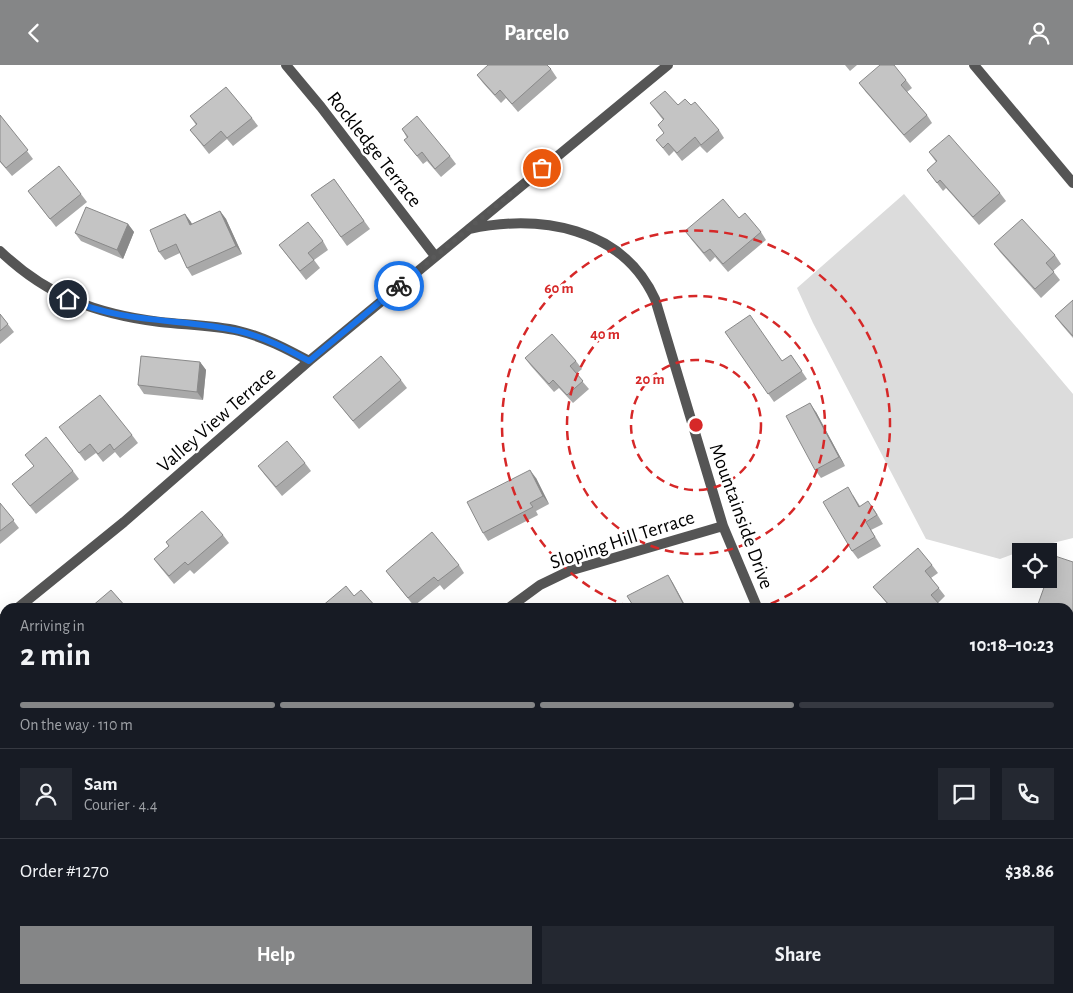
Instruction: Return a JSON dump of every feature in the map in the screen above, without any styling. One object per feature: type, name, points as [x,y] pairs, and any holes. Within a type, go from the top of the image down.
[{"type":"street","name":"Rockledge Terrace","points":[[286,65],[321,107],[435,256]]},
{"type":"street","name":"Valley View Terrace","points":[[24,603],[124,522],[309,361],[668,65]]},
{"type":"street","points":[[974,65],[1073,183]]},
{"type":"street","name":"Mountainside Drive","points":[[467,230],[517,223],[554,226],[606,243],[627,258],[638,270],[654,299],[723,526],[755,603]]},
{"type":"street","points":[[1,255],[52,291],[85,306],[122,317],[203,324],[241,331],[277,344],[309,361]]},
{"type":"street","name":"Sloping Hill Terrace","points":[[515,603],[540,585],[568,571],[723,526]]},
{"type":"shaded area","points":[[904,194],[1073,394],[1073,538],[1053,543],[1012,543],[1012,554],[1000,559],[926,539],[813,323],[797,288]]},
{"type":"building","points":[[488,65],[547,65],[551,69],[512,104],[500,90],[495,95],[477,75]]},
{"type":"building","points":[[880,65],[894,65],[906,80],[901,85],[927,115],[904,135],[859,83]]},
{"type":"building","points":[[226,87],[252,118],[227,138],[221,131],[204,146],[190,130],[197,124],[190,116]]},
{"type":"building","points":[[665,91],[678,105],[685,99],[691,105],[695,102],[719,130],[701,145],[695,137],[677,153],[668,143],[663,148],[656,140],[664,133],[658,125],[664,119],[650,103]]},
{"type":"building","points":[[0,115],[28,150],[6,168],[0,161]]},
{"type":"building","points":[[417,116],[450,156],[435,169],[422,152],[417,156],[404,140],[408,137],[402,129]]},
{"type":"building","points":[[949,135],[1000,193],[973,217],[940,180],[937,183],[927,170],[937,161],[929,152]]},
{"type":"building","points":[[59,166],[81,194],[50,219],[28,191]]},
{"type":"building","points":[[334,179],[364,221],[341,237],[311,195]]},
{"type":"building","points":[[723,199],[739,218],[745,213],[761,232],[723,264],[710,249],[704,253],[685,231]]},
{"type":"building","points":[[86,207],[128,224],[117,250],[75,233]]},
{"type":"building","points":[[220,211],[236,246],[187,268],[176,244],[159,252],[150,230],[185,214],[190,225]]},
{"type":"building","points":[[1022,219],[1055,255],[1046,263],[1054,272],[1035,289],[994,244]]},
{"type":"building","points":[[308,222],[323,241],[308,253],[314,260],[300,271],[279,245]]},
{"type":"building","points":[[1073,300],[1073,336],[1055,316]]},
{"type":"building","points":[[0,314],[8,324],[0,331]]},
{"type":"building","points":[[750,315],[782,361],[791,355],[802,371],[768,394],[725,332]]},
{"type":"building","points":[[552,334],[576,361],[570,366],[583,381],[567,395],[553,380],[549,384],[525,358]]},
{"type":"building","points":[[141,356],[200,362],[197,392],[138,385]]},
{"type":"building","points":[[381,356],[401,380],[353,421],[333,397]]},
{"type":"building","points":[[100,395],[132,435],[114,450],[110,444],[98,454],[90,444],[79,453],[59,427]]},
{"type":"building","points":[[810,403],[839,457],[815,470],[786,416]]},
{"type":"building","points":[[46,437],[73,471],[30,506],[12,484],[34,466],[25,455]]},
{"type":"building","points":[[287,441],[305,463],[276,487],[258,466]]},
{"type":"building","points":[[530,470],[543,496],[530,503],[533,507],[483,533],[467,502]]},
{"type":"building","points":[[848,487],[859,507],[868,501],[877,515],[866,522],[875,537],[852,551],[823,502]]},
{"type":"building","points":[[0,503],[14,520],[0,531]]},
{"type":"building","points":[[202,511],[223,535],[188,565],[185,562],[169,576],[154,559],[169,546],[166,542]]},
{"type":"building","points":[[432,532],[459,565],[438,581],[434,577],[408,598],[386,571]]},
{"type":"building","points":[[918,548],[932,565],[925,571],[939,588],[931,595],[938,603],[887,603],[873,587]]},
{"type":"building","points":[[1057,557],[1073,562],[1073,603],[1038,603],[1044,588],[1057,588]]},
{"type":"building","points":[[668,575],[683,603],[631,603],[627,596]]},
{"type":"building","points":[[346,586],[354,596],[361,590],[372,603],[326,603]]},
{"type":"building","points":[[111,590],[122,603],[96,603]]},
{"type":"way so far","points":[[399,286],[542,168]]},
{"type":"route","points":[[68,299],[122,317],[162,322],[203,324],[241,331],[277,344],[309,361],[399,286]]}]
